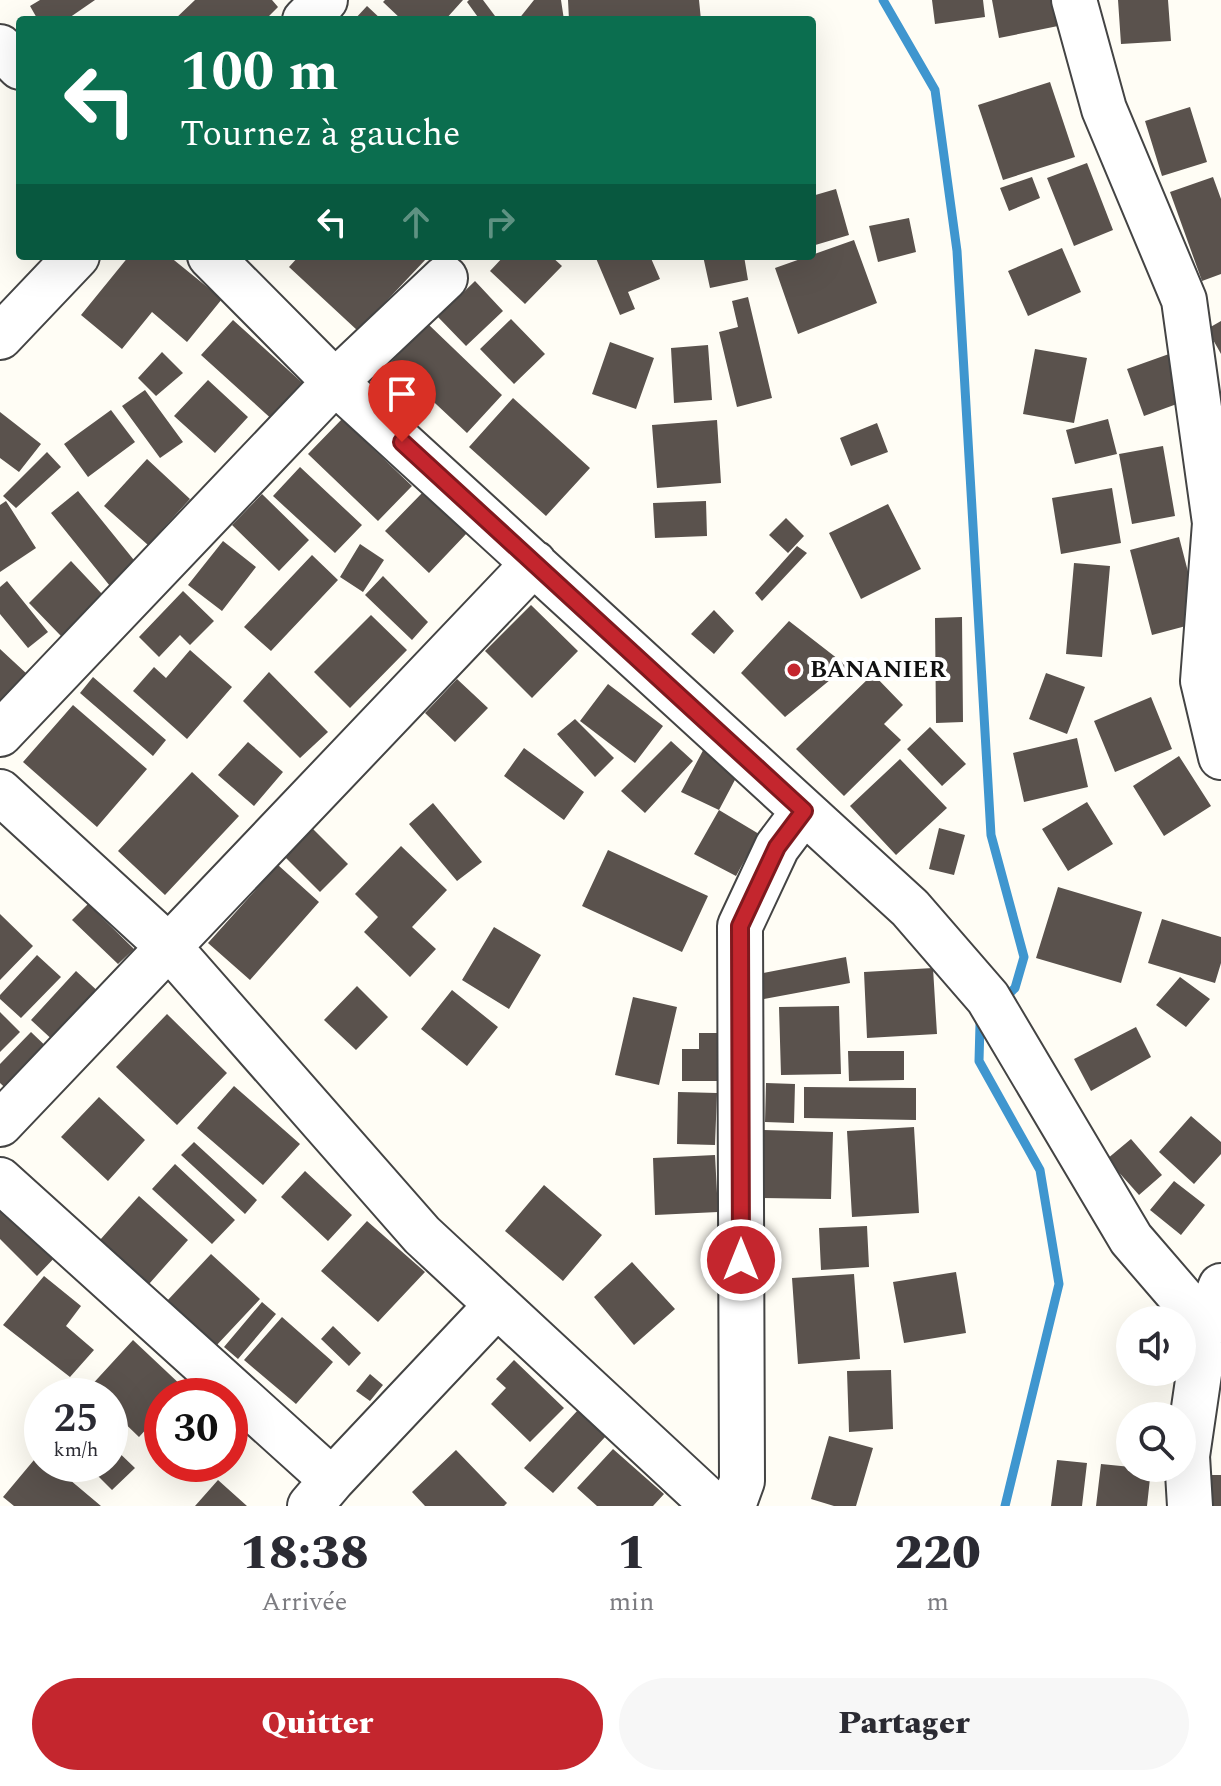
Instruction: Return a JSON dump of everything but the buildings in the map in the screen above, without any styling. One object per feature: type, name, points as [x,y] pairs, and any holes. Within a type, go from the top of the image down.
[{"type":"street","points":[[309,16],[325,0]]},
{"type":"street","points":[[1074,0],[1104,109],[1184,300],[1215,523],[1203,681],[1221,757]]},
{"type":"street","points":[[0,47],[16,63]]},
{"type":"street","points":[[0,337],[73,260]]},
{"type":"street","points":[[214,260],[335,382],[910,908],[988,998],[1131,1239],[1209,1353]]},
{"type":"street","points":[[0,734],[335,382],[445,278]]},
{"type":"street","points":[[0,1124],[534,563]]},
{"type":"street","points":[[0,792],[169,947],[422,1235],[714,1506]]},
{"type":"street","points":[[733,1506],[742,1481],[740,926],[777,847],[804,811]]},
{"type":"street","points":[[0,1180],[321,1493],[497,1305]]},
{"type":"street","points":[[1190,1506],[1187,1456],[1221,1286]]},
{"type":"waterway","points":[[883,0],[935,90],[957,251],[991,835],[1024,957],[1015,988],[1003,1000]]},
{"type":"waterway","points":[[985,1019],[980,1024],[979,1061],[1040,1170],[1059,1284],[1005,1506]]},
{"type":"place","name":"BANANIER","points":[[794,670]]},
{"type":"route","points":[[402,442],[804,811],[777,847],[740,926],[741,1260]]}]
